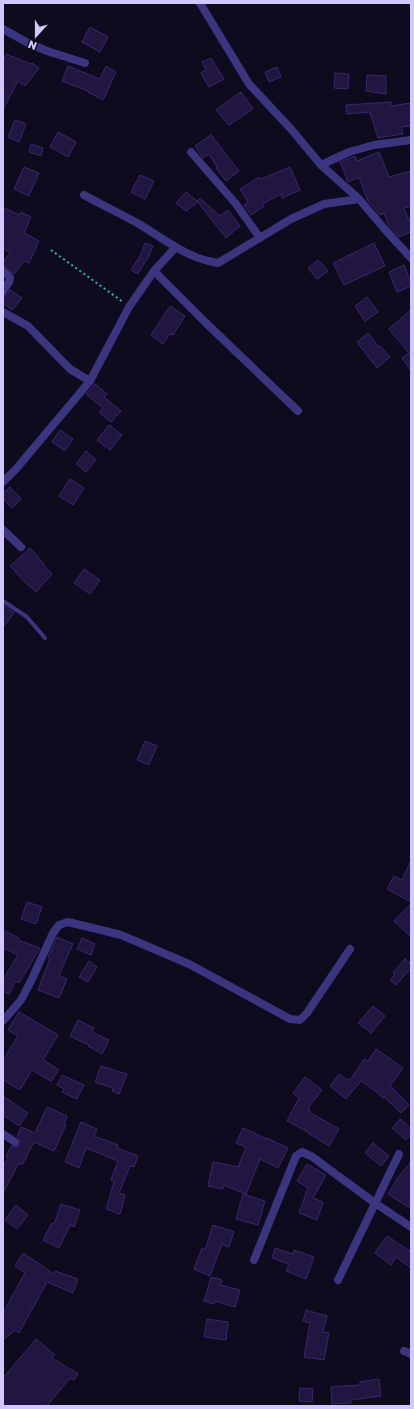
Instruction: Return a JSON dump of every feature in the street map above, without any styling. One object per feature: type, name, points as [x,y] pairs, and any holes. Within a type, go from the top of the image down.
[{"type":"street","points":[[200,3],[249,84],[321,165],[359,199],[411,258]]},
{"type":"street","points":[[3,28],[28,43],[47,51],[85,63]]},
{"type":"street","points":[[321,165],[349,152],[374,145],[411,140]]},
{"type":"street","points":[[191,152],[236,204],[260,238]]},
{"type":"street","points":[[84,195],[139,224],[175,248],[208,262],[218,263],[291,219],[324,204],[359,199]]},
{"type":"street","points":[[3,482],[16,469],[90,380],[129,307],[154,271],[175,248]]},
{"type":"street","points":[[3,271],[10,278],[3,291]]},
{"type":"street","points":[[154,271],[206,324],[298,411]]},
{"type":"street","points":[[3,312],[28,326],[70,368],[90,380]]},
{"type":"street","points":[[3,530],[21,547]]},
{"type":"street","points":[[3,1021],[21,1000],[53,933],[59,925],[68,922],[121,935],[189,964],[290,1019],[300,1020],[307,1013],[350,949]]},
{"type":"street","points":[[3,1134],[15,1142]]},
{"type":"street","points":[[254,1260],[296,1156],[302,1152],[311,1156],[375,1203],[411,1227]]},
{"type":"street","points":[[338,1280],[399,1154]]},
{"type":"lane","points":[[3,601],[27,617],[45,638]]},
{"type":"path","points":[[51,250],[129,307]]},
{"type":"building","points":[[90,27],[108,37],[100,52],[82,42]]},
{"type":"building","points":[[6,54],[31,64],[32,63],[39,68],[25,86],[18,81],[3,110],[3,61]]},
{"type":"building","points":[[211,58],[224,79],[209,87],[201,73],[206,70],[202,62]]},
{"type":"building","points":[[68,66],[100,79],[106,66],[116,72],[103,100],[88,91],[62,81]]},
{"type":"building","points":[[277,67],[281,77],[269,82],[265,72]]},
{"type":"building","points":[[335,73],[349,74],[348,89],[334,88]]},
{"type":"building","points":[[367,75],[386,76],[386,94],[366,91]]},
{"type":"building","points":[[241,92],[253,109],[229,125],[216,110]]},
{"type":"building","points":[[391,102],[391,106],[411,103],[411,126],[402,127],[403,134],[378,138],[370,112],[347,114],[346,105]]},
{"type":"building","points":[[15,120],[26,124],[19,142],[8,137]]},
{"type":"building","points":[[58,132],[76,142],[68,157],[50,147]]},
{"type":"building","points":[[211,135],[239,171],[226,181],[216,168],[217,167],[209,154],[203,158],[195,146]]},
{"type":"building","points":[[31,144],[43,148],[41,156],[29,152]]},
{"type":"building","points":[[379,152],[389,177],[411,171],[411,206],[404,208],[411,225],[411,232],[399,237],[389,226],[384,213],[380,215],[368,201],[359,177],[348,182],[340,162],[355,156],[357,161]]},
{"type":"building","points":[[24,167],[39,173],[29,196],[14,189]]},
{"type":"building","points":[[290,167],[300,190],[282,198],[281,194],[262,204],[264,206],[251,215],[244,205],[248,202],[240,189],[259,177],[261,179]]},
{"type":"building","points":[[140,175],[154,181],[145,199],[131,192]]},
{"type":"building","points":[[186,192],[198,202],[186,211],[176,203]]},
{"type":"building","points":[[200,198],[220,216],[228,210],[240,226],[226,238],[197,201]]},
{"type":"building","points":[[3,207],[19,215],[21,212],[31,217],[24,233],[39,241],[29,263],[24,261],[14,274],[3,266],[3,262],[10,253],[3,248]]},
{"type":"building","points":[[145,243],[153,246],[147,260],[138,274],[131,270],[137,260],[138,261]]},
{"type":"building","points":[[374,243],[385,266],[344,285],[333,263]]},
{"type":"building","points":[[318,260],[328,271],[317,279],[308,268]]},
{"type":"building","points":[[404,265],[411,282],[411,286],[397,292],[389,272]]},
{"type":"building","points":[[10,290],[22,298],[12,310],[3,303],[3,296]]},
{"type":"building","points":[[367,297],[378,312],[365,321],[355,306]]},
{"type":"building","points":[[170,306],[185,316],[173,335],[170,334],[163,344],[151,335]]},
{"type":"building","points":[[411,310],[411,371],[402,358],[409,353],[389,329]]},
{"type":"building","points":[[368,333],[379,347],[380,346],[390,357],[377,368],[357,342]]},
{"type":"building","points":[[95,384],[107,394],[104,397],[121,411],[111,422],[99,412],[103,408],[86,394]]},
{"type":"building","points":[[109,425],[122,435],[110,450],[97,440]]},
{"type":"building","points":[[60,430],[73,439],[65,451],[52,442]]},
{"type":"building","points":[[86,451],[96,460],[86,472],[76,464]]},
{"type":"building","points":[[70,479],[84,488],[73,505],[59,496]]},
{"type":"building","points":[[10,487],[21,499],[12,508],[3,499],[3,493]]},
{"type":"building","points":[[30,548],[52,574],[36,592],[10,566]]},
{"type":"building","points":[[84,569],[100,580],[90,594],[74,583]]},
{"type":"building","points":[[3,605],[14,613],[3,627]]},
{"type":"building","points":[[145,741],[157,746],[149,765],[137,760]]},
{"type":"building","points":[[411,860],[411,902],[387,889],[394,876],[402,880]]},
{"type":"building","points":[[27,902],[42,907],[36,924],[21,919]]},
{"type":"building","points":[[411,904],[411,937],[394,921]]},
{"type":"building","points":[[3,930],[19,938],[18,940],[40,948],[19,983],[15,981],[9,994],[3,991],[3,980],[18,955],[3,948]]},
{"type":"building","points":[[57,937],[73,944],[59,975],[67,979],[59,998],[38,990],[50,958],[48,957]]},
{"type":"building","points":[[82,938],[95,944],[91,955],[77,949]]},
{"type":"building","points":[[405,959],[411,964],[411,968],[396,985],[390,980],[395,974],[393,972]]},
{"type":"building","points":[[89,961],[97,967],[88,982],[79,977]]},
{"type":"building","points":[[373,1006],[385,1016],[371,1033],[358,1023]]},
{"type":"building","points":[[19,1012],[58,1035],[43,1060],[59,1070],[51,1081],[32,1070],[20,1090],[3,1080],[3,1060],[18,1036],[8,1030]]},
{"type":"building","points":[[78,1020],[94,1028],[92,1032],[109,1040],[102,1054],[88,1046],[89,1045],[70,1036]]},
{"type":"building","points":[[376,1049],[403,1068],[390,1086],[409,1105],[401,1113],[384,1097],[383,1098],[361,1081],[346,1099],[330,1086],[339,1074],[347,1080],[349,1078],[351,1079],[364,1059],[368,1061]]},
{"type":"building","points":[[101,1066],[127,1074],[119,1094],[112,1091],[113,1088],[95,1082]]},
{"type":"building","points":[[62,1075],[84,1085],[77,1099],[62,1092],[64,1089],[57,1085]]},
{"type":"building","points":[[305,1077],[322,1090],[308,1108],[310,1110],[309,1112],[339,1129],[329,1146],[308,1132],[287,1121],[299,1098],[293,1093]]},
{"type":"building","points":[[3,1096],[28,1113],[19,1126],[3,1115]]},
{"type":"building","points":[[47,1107],[67,1116],[64,1124],[66,1125],[54,1151],[34,1142],[22,1165],[19,1163],[3,1193],[3,1167],[8,1158],[6,1157],[11,1146],[15,1147],[20,1145],[20,1140],[17,1137],[21,1127],[35,1133]]},
{"type":"building","points":[[400,1119],[411,1128],[411,1134],[406,1140],[392,1128]]},
{"type":"building","points":[[81,1122],[97,1129],[94,1136],[118,1145],[117,1148],[138,1156],[134,1167],[130,1166],[119,1193],[125,1195],[120,1214],[106,1209],[114,1182],[111,1180],[118,1161],[86,1148],[79,1168],[65,1162]]},
{"type":"building","points":[[243,1128],[288,1148],[278,1168],[260,1159],[246,1194],[223,1185],[223,1189],[208,1186],[213,1162],[238,1167],[246,1147],[236,1143]]},
{"type":"building","points":[[373,1143],[389,1156],[381,1166],[365,1153]]},
{"type":"building","points":[[411,1162],[411,1209],[388,1194],[399,1176]]},
{"type":"building","points":[[307,1164],[326,1175],[313,1198],[323,1202],[317,1220],[299,1213],[308,1188],[297,1181]]},
{"type":"building","points":[[243,1194],[265,1201],[258,1225],[236,1219]]},
{"type":"building","points":[[61,1204],[80,1210],[74,1227],[70,1225],[59,1248],[43,1240],[52,1223],[54,1224]]},
{"type":"building","points":[[16,1205],[28,1215],[17,1229],[5,1220]]},
{"type":"building","points":[[213,1225],[234,1232],[229,1247],[222,1244],[210,1276],[194,1269],[202,1248],[205,1250]]},
{"type":"building","points":[[387,1236],[411,1252],[411,1268],[396,1257],[391,1265],[375,1253]]},
{"type":"building","points":[[275,1248],[293,1254],[294,1250],[314,1257],[306,1279],[286,1271],[289,1264],[272,1258]]},
{"type":"building","points":[[23,1253],[54,1274],[55,1271],[78,1279],[73,1293],[47,1282],[19,1333],[15,1330],[3,1340],[3,1313],[25,1273],[15,1266]]},
{"type":"building","points":[[211,1277],[222,1280],[220,1285],[240,1290],[235,1307],[215,1301],[214,1304],[204,1301]]},
{"type":"building","points":[[306,1310],[327,1316],[323,1332],[329,1333],[324,1360],[304,1357],[310,1323],[303,1321]]},
{"type":"building","points":[[207,1319],[228,1322],[226,1340],[204,1337]]},
{"type":"building","points":[[36,1339],[55,1355],[52,1358],[78,1374],[74,1380],[70,1378],[47,1406],[3,1406],[3,1378]]},
{"type":"building","points":[[379,1379],[381,1396],[351,1400],[351,1403],[332,1404],[331,1387],[360,1385],[360,1382]]},
{"type":"building","points":[[300,1388],[313,1389],[312,1402],[299,1401]]}]
